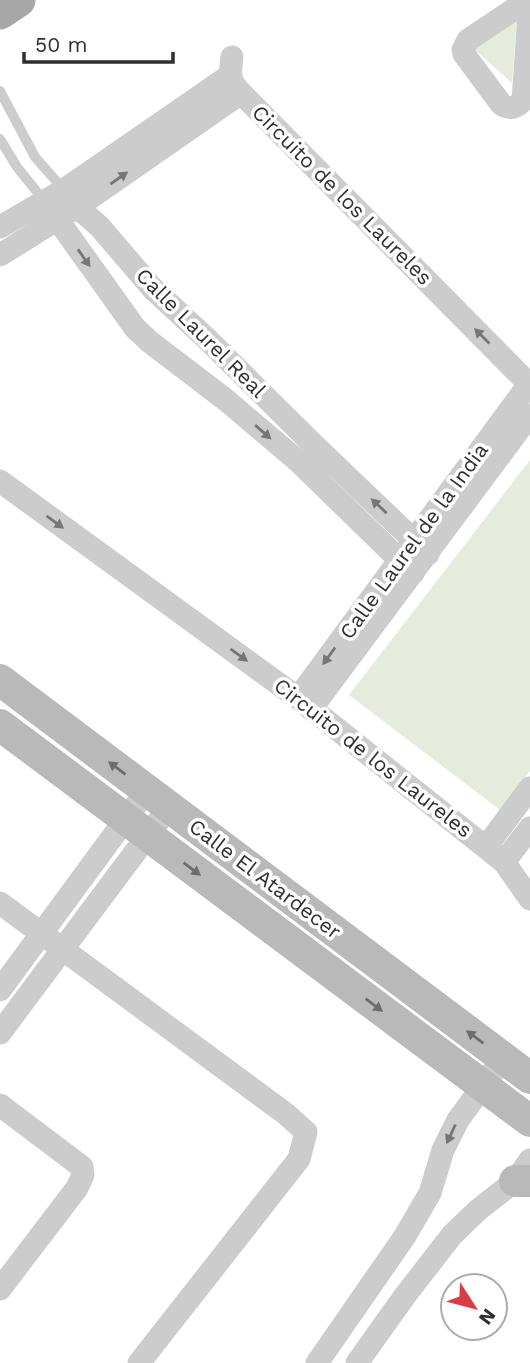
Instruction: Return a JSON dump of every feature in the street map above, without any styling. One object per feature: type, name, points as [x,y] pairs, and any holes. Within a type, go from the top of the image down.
[{"type":"main road","points":[[0,12],[18,0]]},
{"type":"street","name":"Circuito de los Laureles","points":[[0,255],[61,205],[234,75],[530,384]]},
{"type":"street","name":"Circuito de los Laureles","points":[[0,227],[61,205]]},
{"type":"street","name":"Calle Laurel Real","points":[[61,205],[99,226],[153,289],[421,547]]},
{"type":"street","name":"Calle Laurel Real","points":[[61,205],[135,328],[226,400],[316,478],[406,566]]},
{"type":"street","points":[[226,400],[245,377]]},
{"type":"street","name":"Calle Laurel de la India","points":[[421,547],[530,384]]},
{"type":"street","name":"Calle Laurel de la India","points":[[305,703],[406,566],[530,415]]},
{"type":"street","name":"Circuito de los Laureles","points":[[0,481],[305,703],[486,846],[504,862],[530,899]]},
{"type":"street","name":"Calle El Atardecer","points":[[0,680],[530,1078]]},
{"type":"street","name":"Calle El Atardecer","points":[[0,725],[530,1121]]},
{"type":"street","points":[[486,846],[530,788]]},
{"type":"street","points":[[0,990],[42,934],[137,827],[158,799]]},
{"type":"street","points":[[0,1033],[63,950],[137,827]]},
{"type":"street","points":[[504,862],[530,828]]},
{"type":"street","points":[[0,903],[286,1114],[306,1132],[299,1159],[139,1363]]},
{"type":"street","points":[[317,1363],[405,1236],[430,1193],[443,1150],[457,1120],[503,1058]]},
{"type":"street","points":[[0,1105],[76,1161],[82,1167],[83,1175],[77,1188],[0,1289]]},
{"type":"street","points":[[357,1363],[452,1235],[478,1210],[525,1174]]},
{"type":"lane","name":"Calle Laurel Real","points":[[0,91],[61,205]]},
{"type":"lane","points":[[2,142],[22,131]]},
{"type":"lane","name":"Calle Laurel Real","points":[[2,142],[17,167],[61,205]]},
{"type":"shaded area","points":[[517,19],[512,83],[473,48]]},
{"type":"shaded area","points":[[530,460],[530,771],[500,810],[349,695]]}]
